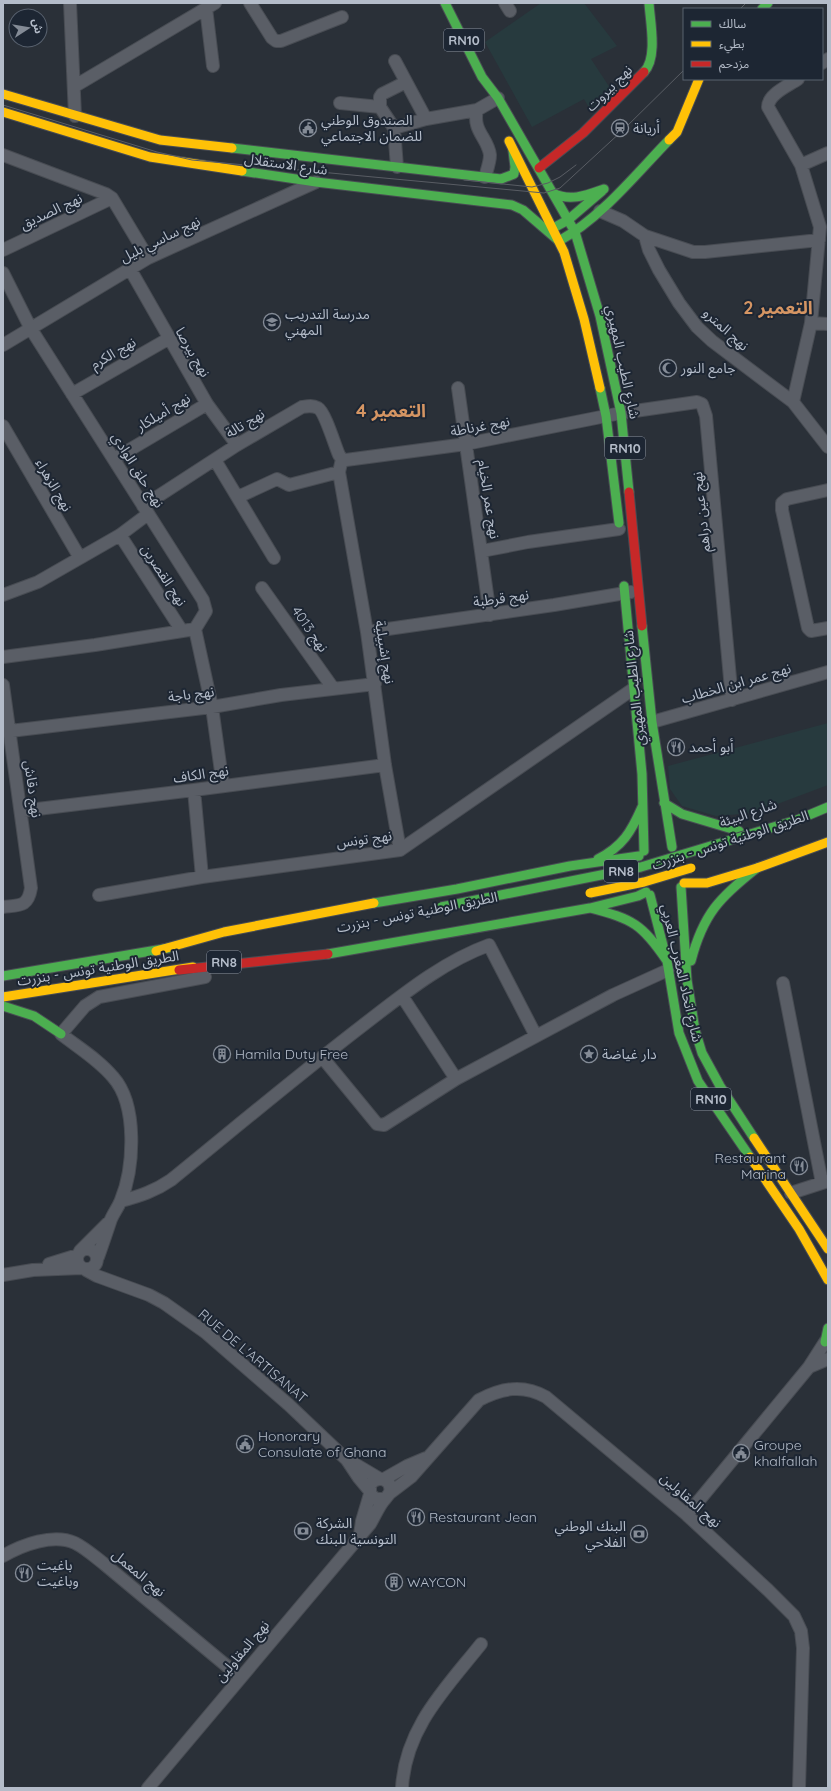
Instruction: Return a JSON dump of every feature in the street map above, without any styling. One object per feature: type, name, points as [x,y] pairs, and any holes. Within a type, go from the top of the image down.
[{"type":"main road","name":"شارع الطيب المهيري","points":[[445,3],[482,77],[493,103],[539,168],[575,232],[600,316],[621,413],[652,722],[670,846]]},
{"type":"main road","name":"نهج بيروت","points":[[539,168],[583,134],[649,67],[652,53],[650,3]]},
{"type":"main road","points":[[559,241],[575,232],[600,211],[677,132],[681,118],[699,80]]},
{"type":"main road","name":"شارع الاستقلال","points":[[3,94],[160,140],[501,179],[514,174],[515,167],[513,147]]},
{"type":"main road","name":"شارع الاستقلال","points":[[3,112],[150,157],[316,182],[512,206],[523,210],[559,241]]},
{"type":"main road","points":[[670,122],[681,118]]},
{"type":"main road","name":"شارع الطيب المهيري","points":[[506,134],[559,241],[584,320],[606,416],[620,532]]},
{"type":"main road","points":[[552,228],[568,220],[607,186],[574,198],[563,198],[554,193]]},
{"type":"main road","name":"شارع الطيب المهيري","points":[[623,574],[642,774],[644,851]]},
{"type":"main road","points":[[664,803],[682,814],[739,831]]},
{"type":"main road","points":[[591,862],[614,852],[629,834],[642,807]]},
{"type":"main road","name":"الطريق الوطنية تونس - بنزرت","points":[[437,907],[641,866],[796,820],[828,807]]},
{"type":"main road","name":"شارع البيئة","points":[[670,846],[686,848],[798,810]]},
{"type":"main road","points":[[671,894],[682,885],[707,883],[757,868],[828,842]]},
{"type":"main road","name":"RN10","points":[[670,846],[682,855],[686,864],[687,874],[682,885]]},
{"type":"main road","points":[[156,951],[207,935],[253,925],[367,903],[459,888],[644,851]]},
{"type":"main road","name":"RN10","points":[[644,851],[635,864],[635,872],[640,887],[648,893]]},
{"type":"main road","name":"الطريق الوطنية تونس - بنزرت","points":[[582,894],[644,882],[697,866]]},
{"type":"main road","points":[[687,980],[694,944],[702,925],[713,907],[729,889],[757,868]]},
{"type":"main road","name":"شارع اتحاد المغرب العربي","points":[[682,885],[687,980],[695,1030],[706,1064],[828,1249]]},
{"type":"main road","points":[[316,951],[498,924],[590,908],[648,893],[661,897]]},
{"type":"main road","name":"شارع اتحاد المغرب العربي","points":[[648,893],[667,965],[679,1033],[698,1081],[799,1229],[826,1276],[828,1286]]},
{"type":"main road","points":[[590,908],[617,916],[636,924],[652,940],[667,965]]},
{"type":"main road","name":"الطريق الوطنية تونس - بنزرت","points":[[3,976],[278,931]]},
{"type":"main road","name":"الطريق الوطنية تونس - بنزرت","points":[[3,997],[316,951]]},
{"type":"main road","points":[[3,1006],[34,1016],[61,1034]]},
{"type":"main road","points":[[826,1341],[828,1328]]},
{"type":"street","points":[[70,3],[75,86],[75,116]]},
{"type":"street","points":[[250,3],[272,38],[276,41],[281,41],[342,17]]},
{"type":"street","points":[[75,86],[210,6],[213,66]]},
{"type":"street","points":[[395,61],[426,119]]},
{"type":"street","points":[[793,402],[811,324],[819,240],[824,227],[801,165],[768,107],[768,102],[773,96],[797,80]]},
{"type":"street","points":[[397,167],[394,128],[380,107],[380,97],[382,94],[406,82]]},
{"type":"street","points":[[340,103],[380,107]]},
{"type":"street","points":[[394,128],[426,119],[477,110],[493,103]]},
{"type":"street","points":[[477,110],[475,118],[477,127],[490,155],[485,177]]},
{"type":"street","points":[[801,165],[828,153]]},
{"type":"street","points":[[3,156],[106,194],[112,198],[148,258]]},
{"type":"street","name":"نهج ساسي بليل","points":[[3,346],[148,258],[316,182]]},
{"type":"street","name":"نهج الصديق","points":[[3,250],[112,198]]},
{"type":"street","points":[[600,211],[623,221],[645,236],[674,246],[699,252],[714,252],[819,240]]},
{"type":"street","name":"نهج المترو","points":[[645,236],[649,250],[659,270],[679,303],[697,327],[712,341],[793,402],[828,447]]},
{"type":"street","name":"نهج بيرصا","points":[[130,269],[168,339],[207,404],[237,445]]},
{"type":"street","name":"نهج حلق الوادي","points":[[3,273],[31,329],[203,600],[206,611],[195,629]]},
{"type":"street","points":[[811,324],[828,324]]},
{"type":"street","name":"نهج الكرم","points":[[72,394],[168,339]]},
{"type":"street","name":"نهج عمر الخيام","points":[[458,388],[490,615]]},
{"type":"street","name":"نهج عين دراهم","points":[[621,413],[697,402],[702,404],[704,408],[720,555],[732,700]]},
{"type":"street","name":"نهج أميلكار","points":[[114,459],[207,404]]},
{"type":"street","name":"نهج تالة","points":[[3,595],[38,582],[120,535],[146,510],[215,460],[237,445],[302,407],[310,405],[319,408],[342,459]]},
{"type":"street","name":"نهج غرناطة","points":[[342,459],[346,460],[466,444],[621,413]]},
{"type":"street","name":"نهج الزهراء","points":[[3,426],[80,558]]},
{"type":"street","name":"نهج إشبيلية","points":[[342,459],[339,472],[367,632],[385,765],[400,850]]},
{"type":"street","points":[[215,460],[274,558]]},
{"type":"street","points":[[238,497],[277,479],[289,485],[339,472]]},
{"type":"street","points":[[828,490],[787,499],[782,503],[782,510],[808,628],[811,631],[828,628]]},
{"type":"street","points":[[482,551],[528,542],[620,532]]},
{"type":"street","name":"نهج القصرين","points":[[120,535],[182,631]]},
{"type":"street","name":"نهج 4013","points":[[262,588],[333,688]]},
{"type":"street","name":"نهج قرطبة","points":[[367,632],[490,615],[638,591]]},
{"type":"street","points":[[3,657],[95,645],[195,629],[212,707],[223,786]]},
{"type":"street","name":"نهج عمر ابن الخطاب","points":[[652,722],[828,672]]},
{"type":"street","name":"نهج باجة","points":[[10,731],[212,707],[333,688],[375,684]]},
{"type":"street","name":"نهج دقاش","points":[[3,686],[31,888],[30,898],[22,905],[3,907]]},
{"type":"street","name":"نهج تونس","points":[[99,895],[202,877],[400,850],[633,689]]},
{"type":"street","name":"نهج الكاف","points":[[21,811],[385,765]]},
{"type":"street","points":[[194,790],[202,877]]},
{"type":"street","points":[[810,849],[828,849]]},
{"type":"street","points":[[121,1201],[144,1196],[159,1189],[322,1057],[402,996],[449,964],[489,945],[497,935],[498,924]]},
{"type":"street","points":[[489,945],[536,1036]]},
{"type":"street","points":[[110,1221],[79,1253],[78,1262],[84,1269],[94,1267],[98,1260],[110,1221],[121,1201],[128,1175],[131,1153],[131,1130],[128,1108],[114,1078],[100,1063],[61,1034],[85,1006],[99,997],[316,951]]},
{"type":"street","points":[[322,1057],[377,1124],[381,1125],[389,1123],[456,1079],[667,965]]},
{"type":"street","points":[[783,983],[825,1182],[791,1193]]},
{"type":"street","points":[[402,996],[456,1079]]},
{"type":"street","points":[[79,1253],[89,1249],[94,1251],[98,1260]]},
{"type":"street","name":"RUE DE L'ARTISANAT","points":[[32,1270],[79,1253]]},
{"type":"street","name":"RUE DE L'ARTISANAT","points":[[98,1260],[130,1288]]},
{"type":"street","name":"RUE DE L'ARTISANAT","points":[[3,1275],[32,1270],[84,1269],[149,1295],[164,1303],[205,1332],[279,1396],[347,1460],[382,1479]]},
{"type":"street","points":[[687,1515],[810,1367],[826,1341]]},
{"type":"street","points":[[810,1367],[828,1359]]},
{"type":"street","name":"نهج المقاولين","points":[[148,1788],[370,1524],[387,1496],[411,1476],[479,1400],[493,1392],[522,1388],[539,1392],[546,1396],[687,1515],[794,1616],[801,1631],[803,1648],[799,1788]]},
{"type":"street","name":"نهج المقاولين","points":[[382,1479],[407,1466],[427,1458]]},
{"type":"street","name":"RUE DE L'ARTISANAT","points":[[347,1460],[358,1478],[370,1492]]},
{"type":"street","points":[[382,1479],[390,1485],[387,1496],[376,1499],[370,1492],[372,1482],[382,1479]]},
{"type":"street","name":"نهج المقاولين","points":[[360,1535],[362,1521],[370,1492]]},
{"type":"street","name":"نهج المعمل","points":[[3,1556],[18,1547],[36,1542],[64,1540],[74,1543],[103,1563],[240,1677]]},
{"type":"street","points":[[402,1788],[408,1754],[418,1728],[431,1706],[481,1644]]},
{"type":"green space","points":[[541,3],[584,3],[617,46],[591,59],[614,94],[591,111],[584,99],[532,127],[485,42]]},
{"type":"green space","points":[[828,723],[828,785],[753,813],[716,816],[682,806],[670,789],[668,766]]},
{"type":"tram line","points":[[741,8],[746,3]]},
{"type":"tram line","points":[[3,105],[157,152],[192,160],[544,193],[560,188],[623,130],[683,71]]},
{"type":"tram line","points":[[464,180],[532,187],[548,183],[560,177],[576,165]]},
{"type":"traffic: fast","points":[[445,3],[482,77],[498,98],[575,232],[600,316],[621,413],[629,492]]},
{"type":"traffic: fast","points":[[644,72],[651,58],[652,49],[652,29],[649,3]]},
{"type":"traffic: fast","points":[[763,8],[768,3]]},
{"type":"traffic: fast","points":[[242,171],[316,182],[512,205],[523,210],[559,241],[575,231],[604,208],[669,140]]},
{"type":"traffic: fast","points":[[232,148],[501,179],[514,174],[515,167],[513,151]]},
{"type":"traffic: fast","points":[[553,193],[559,196],[578,197],[604,189]]},
{"type":"traffic: fast","points":[[557,226],[568,220],[602,191]]},
{"type":"traffic: fast","points":[[600,388],[606,416],[619,523]]},
{"type":"traffic: fast","points":[[624,586],[642,774],[644,851]]},
{"type":"traffic: fast","points":[[642,626],[652,722],[672,847]]},
{"type":"traffic: fast","points":[[664,803],[682,814],[739,831]]},
{"type":"traffic: fast","points":[[598,859],[614,849],[625,838],[642,807]]},
{"type":"traffic: fast","points":[[797,820],[828,807]]},
{"type":"traffic: fast","points":[[441,907],[641,867],[797,820]]},
{"type":"traffic: fast","points":[[374,903],[457,889],[570,866],[639,856]]},
{"type":"traffic: fast","points":[[691,961],[701,931],[707,919],[723,898],[757,868]]},
{"type":"traffic: fast","points":[[681,887],[687,980],[695,1030],[702,1053],[720,1086],[754,1138]]},
{"type":"traffic: fast","points":[[328,954],[590,908],[638,896],[646,892]]},
{"type":"traffic: fast","points":[[650,895],[667,961],[679,1033],[698,1081],[750,1157]]},
{"type":"traffic: fast","points":[[590,908],[617,916],[635,925],[643,931],[667,961]]},
{"type":"traffic: fast","points":[[3,976],[169,948]]},
{"type":"traffic: fast","points":[[3,1006],[34,1016],[61,1034]]},
{"type":"traffic: fast","points":[[825,1342],[828,1328]]},
{"type":"traffic: slow","points":[[669,140],[677,132],[699,80]]},
{"type":"traffic: slow","points":[[3,94],[160,140],[232,148]]},
{"type":"traffic: slow","points":[[3,112],[150,157],[242,171]]},
{"type":"traffic: slow","points":[[509,141],[564,252],[584,319],[600,388]]},
{"type":"traffic: slow","points":[[684,883],[707,883],[757,868],[828,842]]},
{"type":"traffic: slow","points":[[590,893],[644,882],[691,868]]},
{"type":"traffic: slow","points":[[156,951],[224,932],[374,903]]},
{"type":"traffic: slow","points":[[3,997],[193,967]]},
{"type":"traffic: slow","points":[[754,1138],[828,1249]]},
{"type":"traffic: slow","points":[[750,1157],[799,1229],[828,1280]]},
{"type":"traffic: jam","points":[[539,168],[583,133],[644,72]]},
{"type":"traffic: jam","points":[[629,492],[642,626]]},
{"type":"traffic: jam","points":[[179,970],[328,954]]},
{"type":"place","name":"الصندوق الوطني للضمان الاجتماعي","points":[[308,128]]},
{"type":"place","name":"أريانة","points":[[620,128]]},
{"type":"place","name":"مدرسة التدريب المهني","points":[[272,322]]},
{"type":"place","name":"جامع النور","points":[[668,368]]},
{"type":"place","name":"أبو أحمد","points":[[676,747]]},
{"type":"place","name":"Hamila Duty Free","points":[[222,1054]]},
{"type":"place","name":"دار غياضة","points":[[589,1054]]},
{"type":"place","name":"Restaurant Marina","points":[[799,1166]]},
{"type":"place","name":"Honorary Consulate of Ghana","points":[[245,1444]]},
{"type":"place","name":"Groupe khalfallah","points":[[741,1453]]},
{"type":"place","name":"Restaurant Jean","points":[[416,1517]]},
{"type":"place","name":"الشركة التونسية للبنك","points":[[303,1531]]},
{"type":"place","name":"البنك الوطني الفلاحي","points":[[639,1534]]},
{"type":"place","name":"باغيت وباغيت","points":[[24,1573]]},
{"type":"place","name":"WAYCON","points":[[394,1582]]},
{"type":"district","name":"التعمير 2","points":[[778,307]]},
{"type":"district","name":"التعمير 4","points":[[391,410]]}]
